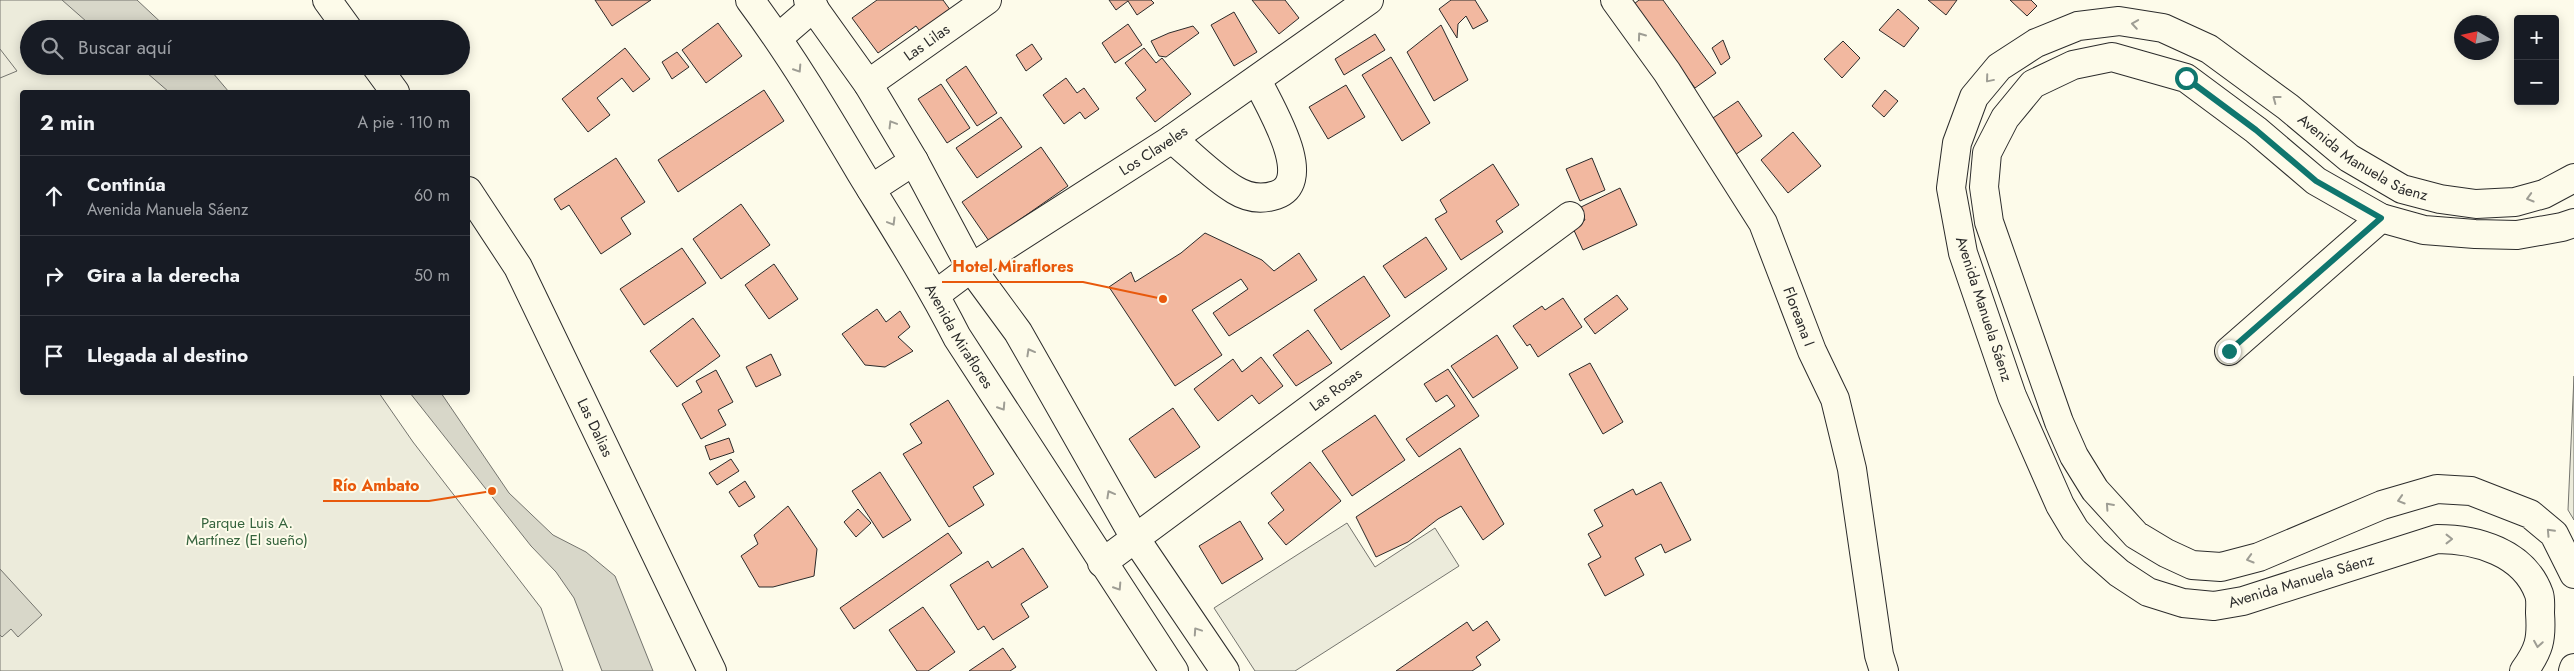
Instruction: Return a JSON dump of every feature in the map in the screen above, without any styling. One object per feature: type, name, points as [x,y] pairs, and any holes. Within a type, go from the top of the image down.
[{"type":"main road","points":[[327,0],[341,20]]},
{"type":"main road","name":"Avenida Miraflores","points":[[750,0],[778,38],[871,189],[935,295],[957,337],[1102,563],[1174,671]]},
{"type":"main road","name":"Las Lilas","points":[[868,84],[987,0]]},
{"type":"main road","name":"Los Claveles","points":[[935,295],[971,268],[1172,139],[1369,0]]},
{"type":"main road","name":"Floreana I","points":[[1615,0],[1667,72],[1763,223],[1812,351],[1835,399],[1852,468],[1879,655],[1884,671]]},
{"type":"main road","points":[[778,38],[811,4],[868,84],[914,161],[971,268],[1018,332],[1135,538],[1225,671]]},
{"type":"main road","name":"Avenida Manuela Sáenz","points":[[2524,671],[2538,652],[2541,622],[2539,595],[2524,570],[2505,555],[2483,544],[2468,540],[2437,539],[2243,602],[2214,606],[2183,603],[2148,592],[2119,572],[2075,530],[2060,505],[2012,396],[1963,253],[1951,188],[1957,142],[1974,97],[1999,67],[2036,43],[2078,26],[2118,21],[2163,28],[2209,49],[2288,107],[2349,158],[2402,189],[2440,199],[2476,204],[2515,202],[2544,194],[2574,178]]},
{"type":"main road","points":[[2574,223],[2517,235],[2424,230],[2381,218],[2316,181],[2256,130],[2186,78],[2112,57],[2073,65],[2033,84],[2005,118],[1986,153],[1984,187],[1989,222],[2059,422],[2074,456],[2094,490],[2136,535],[2166,553],[2192,565],[2221,567],[2259,557],[2382,505],[2437,489],[2470,490],[2530,514],[2554,534],[2574,574]]},
{"type":"main road","points":[[383,75],[394,90]]},
{"type":"main road","points":[[1172,139],[1235,190],[1252,198],[1267,198],[1282,193],[1292,180],[1292,162],[1286,140],[1256,80]]},
{"type":"main road","points":[[871,189],[914,161]]},
{"type":"main road","name":"Las Dalias","points":[[470,194],[518,267],[712,671]]},
{"type":"main road","name":"Las Rosas","points":[[1102,563],[1570,216]]},
{"type":"main road","points":[[2229,351],[2381,218]]},
{"type":"green space","name":"Parque Luis A. Martínez (El sueño)","points":[[0,0],[117,0],[129,20],[20,20],[20,75],[164,75],[174,90],[20,90],[20,395],[380,395],[413,442],[541,608],[563,671],[0,671]]},
{"type":"green space","points":[[2574,376],[2574,520],[2568,510]]},
{"type":"green space","points":[[1347,523],[1375,567],[1435,528],[1459,566],[1295,671],[1255,671],[1214,608]]},
{"type":"shaded area","points":[[62,0],[137,0],[158,20],[85,20]]},
{"type":"shaded area","points":[[0,49],[17,71],[0,78]]},
{"type":"shaded area","points":[[149,75],[215,75],[227,90],[167,90]]},
{"type":"shaded area","points":[[412,395],[442,395],[509,493],[553,535],[586,552],[615,576],[653,671],[602,671],[574,598],[556,572],[531,546]]},
{"type":"shaded area","points":[[0,569],[42,615],[18,637],[11,629],[2,637],[0,635]]},
{"type":"building","points":[[595,0],[651,0],[612,26]]},
{"type":"building","points":[[877,0],[943,0],[951,11],[922,34],[916,26],[878,53],[852,18]]},
{"type":"building","points":[[1109,0],[1151,0],[1154,3],[1137,15],[1128,1],[1116,10]]},
{"type":"building","points":[[1252,0],[1285,0],[1299,18],[1279,34]]},
{"type":"building","points":[[1451,0],[1475,0],[1488,21],[1473,29],[1466,16],[1458,24],[1457,38],[1439,9]]},
{"type":"building","points":[[1639,0],[1663,0],[1716,73],[1695,88],[1634,4]]},
{"type":"building","points":[[1928,0],[1957,0],[1946,15]]},
{"type":"building","points":[[2010,0],[2031,0],[2037,6],[2027,16]]},
{"type":"building","points":[[1898,9],[1919,28],[1904,47],[1879,30]]},
{"type":"building","points":[[1234,12],[1257,52],[1234,66],[1211,25]]},
{"type":"building","points":[[718,23],[742,56],[706,83],[682,50]]},
{"type":"building","points":[[1128,24],[1142,45],[1115,63],[1102,43]]},
{"type":"building","points":[[1441,25],[1468,80],[1434,101],[1407,52]]},
{"type":"building","points":[[1193,26],[1199,33],[1166,57],[1159,56],[1151,41]]},
{"type":"building","points":[[1375,34],[1385,50],[1344,75],[1335,59]]},
{"type":"building","points":[[1723,40],[1730,58],[1721,65],[1712,48]]},
{"type":"building","points":[[1843,41],[1860,58],[1842,78],[1824,59]]},
{"type":"building","points":[[1032,44],[1042,59],[1026,71],[1016,55]]},
{"type":"building","points":[[625,48],[650,79],[633,92],[622,78],[597,98],[610,115],[588,132],[562,99]]},
{"type":"building","points":[[1144,48],[1156,63],[1162,58],[1191,94],[1155,122],[1136,98],[1146,90],[1125,63]]},
{"type":"building","points":[[677,52],[689,67],[672,79],[662,62]]},
{"type":"building","points":[[1391,57],[1430,123],[1402,141],[1362,75]]},
{"type":"building","points":[[966,66],[997,113],[977,126],[946,80]]},
{"type":"building","points":[[1066,78],[1077,93],[1084,88],[1099,109],[1085,119],[1080,112],[1064,124],[1043,95]]},
{"type":"building","points":[[941,84],[970,128],[947,143],[918,99]]},
{"type":"building","points":[[1346,85],[1365,117],[1328,139],[1309,107]]},
{"type":"building","points":[[764,90],[784,121],[678,192],[658,160]]},
{"type":"building","points":[[1885,90],[1898,101],[1884,117],[1872,106]]},
{"type":"building","points":[[1738,101],[1762,136],[1735,155],[1710,120]]},
{"type":"building","points":[[1001,117],[1022,147],[977,178],[956,148]]},
{"type":"building","points":[[1793,132],[1821,166],[1788,193],[1761,160]]},
{"type":"building","points":[[1041,147],[1068,186],[989,241],[962,202]]},
{"type":"building","points":[[616,158],[645,202],[621,218],[631,234],[601,254],[569,205],[561,210],[554,199]]},
{"type":"building","points":[[1592,158],[1605,190],[1580,201],[1566,169]]},
{"type":"building","points":[[1493,164],[1519,205],[1496,221],[1503,232],[1461,260],[1435,219],[1447,212],[1440,200]]},
{"type":"building","points":[[1620,188],[1637,225],[1583,250],[1572,226],[1585,220],[1579,208]]},
{"type":"building","points":[[741,204],[770,245],[721,279],[693,239]]},
{"type":"building","points":[[1205,233],[1262,260],[1274,271],[1299,253],[1317,280],[1229,336],[1213,313],[1248,289],[1241,279],[1192,310],[1222,355],[1175,386],[1109,287],[1131,272],[1135,282],[1181,253]]},
{"type":"building","points":[[1426,237],[1447,269],[1405,298],[1383,266]]},
{"type":"building","points":[[682,248],[706,283],[644,325],[620,289]]},
{"type":"building","points":[[774,264],[798,299],[769,319],[745,285]]},
{"type":"building","points":[[1364,276],[1390,316],[1341,350],[1314,310]]},
{"type":"building","points":[[1617,295],[1628,309],[1595,334],[1584,319]]},
{"type":"building","points":[[1563,298],[1582,327],[1538,357],[1530,344],[1527,346],[1513,326],[1542,306],[1545,310]]},
{"type":"building","points":[[877,309],[886,322],[900,311],[910,327],[898,337],[913,351],[885,367],[865,365],[842,334]]},
{"type":"building","points":[[693,318],[720,356],[677,387],[650,351]]},
{"type":"building","points":[[1308,330],[1332,363],[1296,386],[1273,355]]},
{"type":"building","points":[[1497,335],[1518,368],[1473,398],[1451,366]]},
{"type":"building","points":[[771,354],[781,375],[756,387],[746,367]]},
{"type":"building","points":[[1261,357],[1283,386],[1259,404],[1252,395],[1218,421],[1194,389],[1233,359],[1242,372]]},
{"type":"building","points":[[1590,363],[1623,422],[1603,434],[1569,374]]},
{"type":"building","points":[[1448,369],[1479,416],[1419,457],[1406,439],[1455,406],[1447,395],[1436,402],[1424,384]]},
{"type":"building","points":[[716,370],[733,402],[718,410],[726,425],[701,439],[682,404],[702,392],[696,381]]},
{"type":"building","points":[[948,400],[994,474],[973,487],[984,505],[949,527],[903,454],[922,443],[910,424]]},
{"type":"building","points":[[1173,408],[1200,447],[1155,478],[1129,439]]},
{"type":"building","points":[[1375,415],[1405,460],[1352,496],[1322,451]]},
{"type":"building","points":[[729,438],[734,452],[710,460],[705,446]]},
{"type":"building","points":[[1460,448],[1504,524],[1483,540],[1461,506],[1438,519],[1408,542],[1376,557],[1356,517]]},
{"type":"building","points":[[731,459],[739,471],[717,485],[709,473]]},
{"type":"building","points":[[1310,462],[1341,501],[1286,545],[1268,523],[1284,510],[1271,493]]},
{"type":"building","points":[[880,472],[911,520],[883,538],[852,491]]},
{"type":"building","points":[[745,481],[755,497],[739,507],[729,492]]},
{"type":"building","points":[[1661,482],[1691,540],[1665,553],[1661,544],[1635,558],[1644,575],[1605,596],[1588,564],[1601,557],[1588,534],[1603,526],[1594,510],[1633,489],[1636,495]]},
{"type":"building","points":[[788,506],[817,549],[814,576],[773,587],[759,587],[741,556],[758,544],[754,535]]},
{"type":"building","points":[[858,509],[871,523],[856,537],[844,522]]},
{"type":"building","points":[[1240,521],[1263,559],[1222,584],[1199,546]]},
{"type":"building","points":[[948,533],[962,553],[854,629],[840,608]]},
{"type":"building","points":[[1023,548],[1048,587],[1021,604],[1029,617],[993,640],[984,626],[978,630],[950,585],[988,561],[992,568]]},
{"type":"building","points":[[923,607],[955,652],[928,671],[917,671],[889,630]]},
{"type":"building","points":[[1487,621],[1500,640],[1476,657],[1481,665],[1472,671],[1396,671],[1467,622],[1473,631]]},
{"type":"building","points":[[1003,648],[1016,667],[1010,671],[969,671]]},
{"type":"place","name":"Hotel Miraflores","points":[[1163,299]]},
{"type":"place","name":"Río Ambato","points":[[492,491]]},
{"type":"route","points":[[2186,78],[2256,130],[2316,181],[2381,218],[2229,351]]}]
